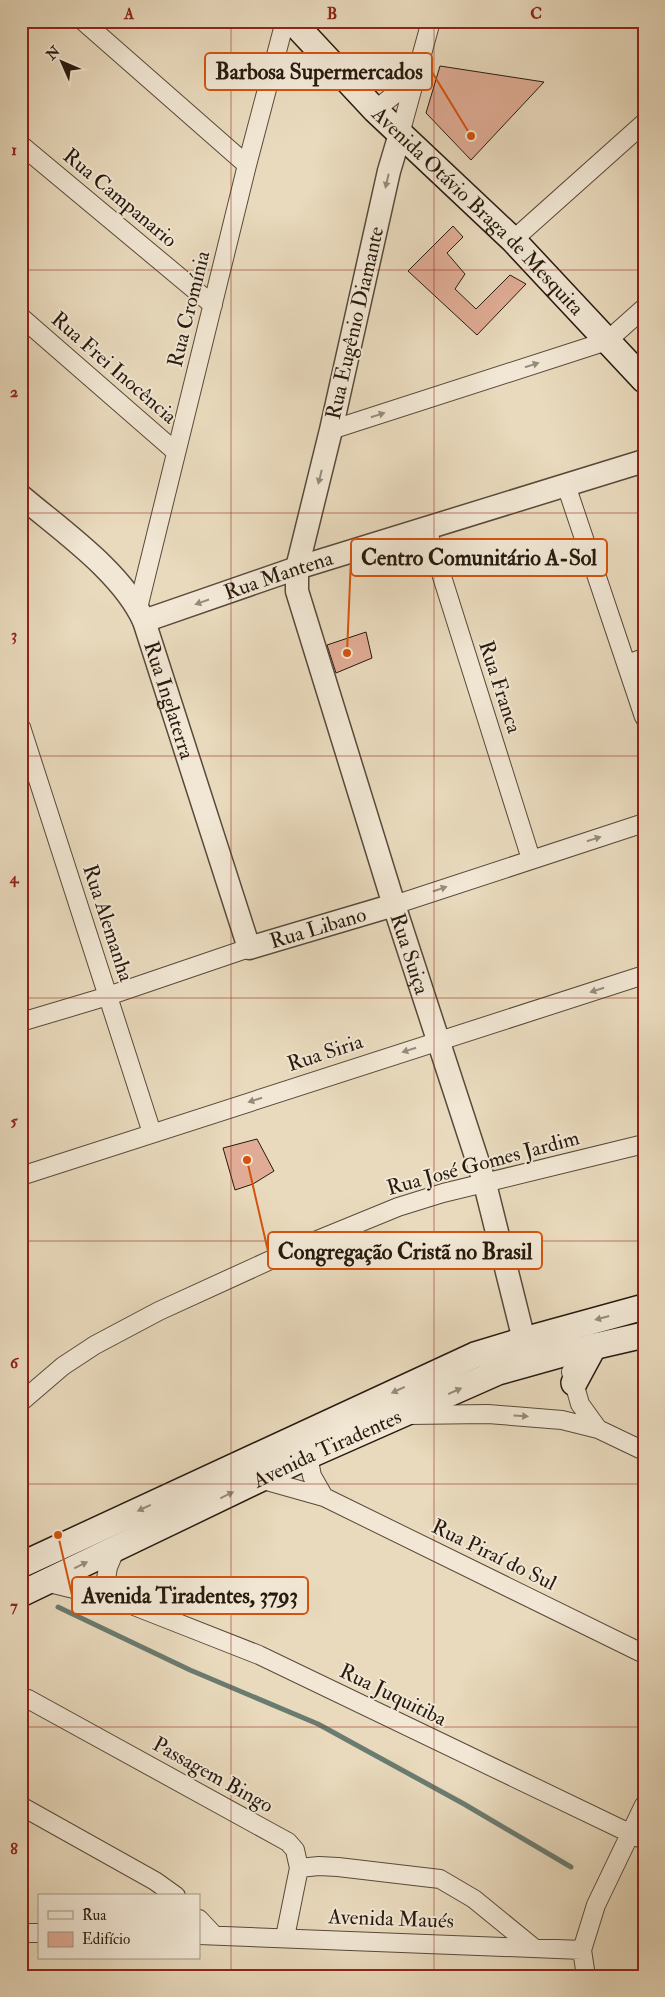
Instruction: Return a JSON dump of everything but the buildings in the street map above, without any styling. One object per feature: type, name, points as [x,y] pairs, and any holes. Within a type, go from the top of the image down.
[{"type":"main road","name":"Avenida Otávio Braga de Mesquita","points":[[292,21],[375,110],[513,240],[644,380]]},
{"type":"main road","name":"Avenida Tiradentes","points":[[21,1594],[308,1456],[498,1372],[563,1341],[644,1307]]},
{"type":"main road","name":"Avenida Tiradentes","points":[[26,1558],[467,1359],[524,1340],[563,1341],[594,1346],[644,1335]]},
{"type":"main road","points":[[574,1383],[594,1346]]},
{"type":"street","points":[[83,21],[247,165]]},
{"type":"street","name":"Rua Cromínia","points":[[141,615],[176,452],[284,21]]},
{"type":"street","name":"Rua Eugênio Diamante","points":[[297,568],[331,430],[389,171],[431,21]]},
{"type":"street","points":[[375,110],[414,79]]},
{"type":"street","points":[[513,240],[644,123]]},
{"type":"street","name":"Rua Campanario","points":[[21,145],[213,305]]},
{"type":"street","points":[[331,430],[607,341],[644,308]]},
{"type":"street","name":"Rua Frei Inocência","points":[[21,317],[176,452]]},
{"type":"street","name":"Rua Mantena","points":[[141,615],[644,461]]},
{"type":"street","points":[[566,485],[636,661],[644,717]]},
{"type":"street","name":"Rua Inglaterra","points":[[21,496],[108,571],[125,590],[141,615],[249,948]]},
{"type":"street","name":"Rua Franca","points":[[427,529],[531,859]]},
{"type":"street","name":"Rua Suiça","points":[[297,568],[301,605],[394,905],[485,1184],[524,1340]]},
{"type":"street","name":"Rua Alemanha","points":[[21,727],[152,1133]]},
{"type":"street","name":"Rua Libano","points":[[21,1022],[108,996],[249,948],[394,905],[644,823]]},
{"type":"street","name":"Rua Siria","points":[[21,1176],[644,975]]},
{"type":"street","name":"Rua José Gomes Jardim","points":[[21,1402],[63,1366],[95,1345],[159,1311],[288,1252],[398,1207],[442,1193],[644,1144]]},
{"type":"street","points":[[563,1341],[580,1404],[598,1428]]},
{"type":"street","points":[[402,1415],[498,1414],[562,1420],[598,1428],[644,1451]]},
{"type":"street","points":[[308,1456],[312,1476],[324,1497]]},
{"type":"street","name":"Rua Piraí do Sul","points":[[260,1479],[324,1497],[644,1654]]},
{"type":"street","points":[[116,1548],[108,1567],[106,1579],[119,1600]]},
{"type":"street","name":"Rua Juquitiba","points":[[45,1582],[119,1600],[259,1655],[637,1837]]},
{"type":"street","name":"Passagem Bingo","points":[[28,1698],[288,1842],[295,1850],[299,1868]]},
{"type":"street","points":[[586,1976],[582,1950],[596,1904],[637,1837],[644,1805]]},
{"type":"street","points":[[21,1806],[155,1881],[173,1894]]},
{"type":"street","points":[[285,1937],[299,1868],[320,1866],[440,1879],[474,1899],[534,1948]]},
{"type":"street","points":[[200,1921],[207,1935]]},
{"type":"street","points":[[21,1933],[38,1933]]},
{"type":"street","name":"Avenida Maués","points":[[207,1935],[582,1950]]},
{"type":"waterway","points":[[58,1607],[190,1670],[318,1724],[464,1804],[571,1867]]},
{"type":"place","name":"Barbosa Supermercados","points":[[471,136]]},
{"type":"place","name":"Centro Comunitário A-Sol","points":[[347,653]]},
{"type":"place","name":"Congregação Cristã no Brasil","points":[[247,1160]]},
{"type":"place","name":"Avenida Tiradentes, 3793","points":[[58,1535]]}]
